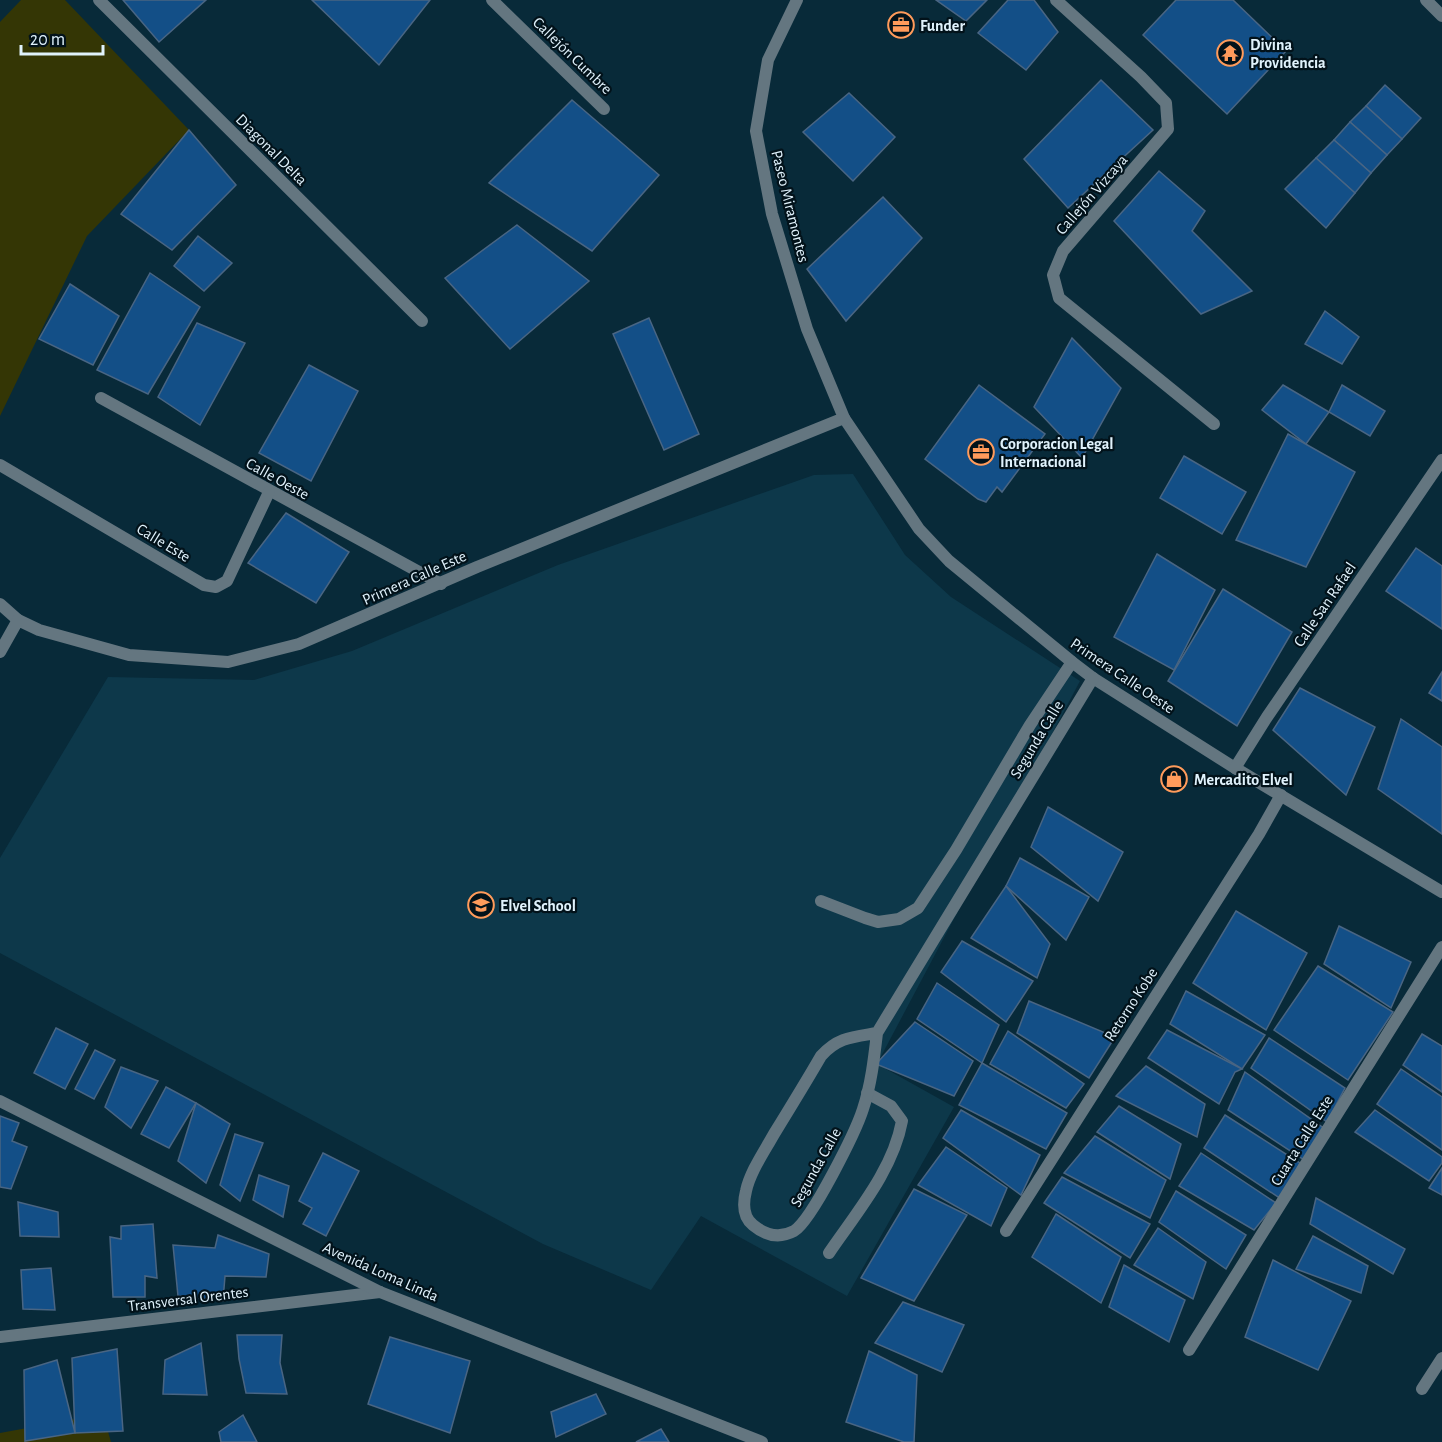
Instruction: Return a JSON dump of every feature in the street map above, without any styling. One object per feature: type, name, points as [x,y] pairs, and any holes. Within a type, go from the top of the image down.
[{"type":"street","name":"Diagonal Delta","points":[[99,0],[422,321]]},
{"type":"street","name":"Callejón Cumbre","points":[[492,0],[604,109]]},
{"type":"street","name":"Paseo Miramontes","points":[[797,0],[768,60],[756,131],[772,214],[807,329],[844,418]]},
{"type":"street","name":"Callejón Vizcaya","points":[[1056,0],[1141,77],[1166,103],[1168,129],[1063,251],[1053,275],[1059,298],[1214,424]]},
{"type":"street","points":[[1426,0],[1442,16]]},
{"type":"street","name":"Calle Oeste","points":[[101,398],[269,492],[441,584]]},
{"type":"street","name":"Primera Calle Este","points":[[0,604],[18,620],[39,630],[129,655],[228,662],[299,644],[844,418]]},
{"type":"street","name":"Primera Calle Oeste","points":[[844,418],[919,529],[949,561],[1072,662],[1093,678],[1234,768],[1442,892]]},
{"type":"street","name":"Calle San Rafael","points":[[1234,768],[1442,460]]},
{"type":"street","name":"Calle Este","points":[[0,465],[204,585],[216,587],[226,581],[269,492]]},
{"type":"street","points":[[0,652],[18,620]]},
{"type":"street","points":[[821,901],[878,922],[899,919],[918,908],[956,850],[1030,725],[1072,662]]},
{"type":"street","name":"Segunda Calle","points":[[877,1033],[849,1037],[832,1044],[821,1056],[761,1157],[746,1190],[744,1208],[748,1221],[761,1232],[784,1235],[796,1230],[810,1214],[848,1146],[863,1109],[877,1033],[1093,678]]},
{"type":"street","name":"Retorno Kobe","points":[[1005,1231],[1281,795]]},
{"type":"street","name":"Cuarta Calle Este","points":[[1189,1350],[1442,946]]},
{"type":"street","points":[[830,1252],[876,1184],[898,1142],[902,1121],[891,1106],[867,1093]]},
{"type":"street","name":"Avenida Loma Linda","points":[[0,1101],[380,1292],[762,1442]]},
{"type":"street","name":"Transversal Orentes","points":[[0,1337],[380,1292]]},
{"type":"street","points":[[1422,1389],[1442,1358]]},
{"type":"shaded area","points":[[21,0],[65,0],[189,130],[87,236],[0,416],[0,22]]},
{"type":"shaded area","name":"Elvel School","points":[[853,474],[905,555],[951,597],[1080,681],[877,1064],[954,1107],[847,1296],[701,1216],[651,1290],[543,1244],[0,953],[0,858],[108,677],[254,680],[352,651],[558,565],[814,475]]},
{"type":"shaded area","points":[[103,1414],[111,1442],[0,1442],[0,1433]]},
{"type":"building","points":[[123,0],[206,0],[159,42]]},
{"type":"building","points":[[312,0],[430,0],[379,65]]},
{"type":"building","points":[[936,0],[987,0],[966,21]]},
{"type":"building","points":[[1008,0],[1034,0],[1058,32],[1026,70],[978,33]]},
{"type":"building","points":[[1176,0],[1233,0],[1286,51],[1227,114],[1143,35]]},
{"type":"building","points":[[1101,80],[1153,130],[1068,208],[1024,159]]},
{"type":"building","points":[[1385,85],[1421,118],[1402,139],[1366,106]]},
{"type":"building","points":[[849,93],[895,137],[853,181],[803,132]]},
{"type":"building","points":[[572,100],[659,175],[592,251],[489,183]]},
{"type":"building","points":[[1366,106],[1402,139],[1387,155],[1350,122]]},
{"type":"building","points":[[1350,122],[1387,155],[1371,173],[1334,140]]},
{"type":"building","points":[[189,130],[236,185],[172,250],[121,214]]},
{"type":"building","points":[[1334,140],[1371,173],[1355,193],[1316,158]]},
{"type":"building","points":[[1316,158],[1355,193],[1326,228],[1285,189]]},
{"type":"building","points":[[1159,171],[1205,211],[1192,231],[1252,291],[1201,314],[1114,221]]},
{"type":"building","points":[[883,197],[922,238],[846,321],[807,269]]},
{"type":"building","points":[[517,225],[589,281],[510,349],[445,278]]},
{"type":"building","points":[[198,236],[232,263],[204,291],[174,266]]},
{"type":"building","points":[[150,273],[200,307],[148,394],[97,370]]},
{"type":"building","points":[[70,284],[119,316],[93,365],[39,339]]},
{"type":"building","points":[[1325,311],[1359,337],[1342,364],[1305,344]]},
{"type":"building","points":[[649,318],[699,434],[664,450],[613,334]]},
{"type":"building","points":[[197,323],[245,343],[200,425],[158,397]]},
{"type":"building","points":[[1072,338],[1121,388],[1082,458],[1034,407]]},
{"type":"building","points":[[309,365],[358,391],[311,481],[259,453]]},
{"type":"building","points":[[979,385],[1045,434],[1002,492],[997,487],[986,502],[978,499],[925,459]]},
{"type":"building","points":[[1283,385],[1329,412],[1306,444],[1262,410]]},
{"type":"building","points":[[1342,385],[1385,411],[1370,436],[1329,412]]},
{"type":"building","points":[[1288,434],[1355,472],[1306,567],[1236,540]]},
{"type":"building","points":[[1184,456],[1246,492],[1222,534],[1160,498]]},
{"type":"building","points":[[286,513],[349,552],[316,603],[248,563]]},
{"type":"building","points":[[1416,548],[1442,566],[1442,629],[1386,591]]},
{"type":"building","points":[[1157,554],[1215,590],[1174,670],[1114,637]]},
{"type":"building","points":[[1223,589],[1292,632],[1237,726],[1168,681]]},
{"type":"building","points":[[1442,672],[1442,701],[1429,693]]},
{"type":"building","points":[[1300,688],[1375,727],[1346,795],[1273,730]]},
{"type":"building","points":[[1401,719],[1442,747],[1442,834],[1378,789]]},
{"type":"building","points":[[1048,807],[1123,852],[1098,901],[1031,847]]},
{"type":"building","points":[[1020,858],[1089,897],[1066,940],[1006,886]]},
{"type":"building","points":[[1006,886],[1050,944],[1037,978],[971,938]]},
{"type":"building","points":[[1236,911],[1307,953],[1266,1030],[1193,983]]},
{"type":"building","points":[[1339,926],[1411,962],[1391,1008],[1324,964]]},
{"type":"building","points":[[962,941],[1033,981],[1006,1022],[941,972]]},
{"type":"building","points":[[1318,966],[1393,1012],[1348,1080],[1274,1030]]},
{"type":"building","points":[[937,983],[999,1025],[982,1063],[917,1019]]},
{"type":"building","points":[[1186,991],[1265,1035],[1242,1069],[1170,1024]]},
{"type":"building","points":[[1029,1001],[1115,1037],[1089,1078],[1017,1033]]},
{"type":"building","points":[[915,1022],[973,1061],[954,1096],[876,1064]]},
{"type":"building","points":[[56,1028],[88,1044],[65,1089],[34,1073]]},
{"type":"building","points":[[1167,1030],[1242,1069],[1235,1072],[1219,1104],[1148,1058]]},
{"type":"building","points":[[1008,1031],[1084,1084],[1066,1108],[990,1064]]},
{"type":"building","points":[[1422,1034],[1442,1046],[1442,1092],[1403,1065]]},
{"type":"building","points":[[1269,1038],[1345,1088],[1327,1122],[1251,1068]]},
{"type":"building","points":[[95,1050],[115,1060],[94,1099],[75,1089]]},
{"type":"building","points":[[982,1063],[1067,1113],[1046,1149],[959,1105]]},
{"type":"building","points":[[1146,1066],[1205,1104],[1197,1137],[1116,1096]]},
{"type":"building","points":[[121,1067],[158,1081],[131,1128],[105,1107]]},
{"type":"building","points":[[1401,1069],[1442,1097],[1442,1150],[1377,1104]]},
{"type":"building","points":[[1245,1072],[1325,1129],[1304,1160],[1228,1110]]},
{"type":"building","points":[[166,1087],[196,1103],[169,1148],[141,1134]]},
{"type":"building","points":[[196,1103],[230,1124],[206,1183],[178,1161]]},
{"type":"building","points":[[1119,1106],[1181,1144],[1170,1179],[1097,1132]]},
{"type":"building","points":[[961,1110],[1040,1155],[1021,1195],[943,1138]]},
{"type":"building","points":[[1375,1110],[1442,1157],[1442,1163],[1429,1181],[1355,1132]]},
{"type":"building","points":[[1225,1115],[1300,1163],[1281,1199],[1204,1148]]},
{"type":"building","points":[[0,1116],[19,1123],[12,1141],[27,1147],[11,1189],[0,1187]]},
{"type":"building","points":[[235,1134],[263,1143],[240,1201],[220,1185]]},
{"type":"building","points":[[1095,1136],[1166,1180],[1150,1218],[1064,1173]]},
{"type":"building","points":[[946,1147],[1007,1188],[991,1226],[918,1185]]},
{"type":"building","points":[[323,1153],[359,1171],[326,1236],[303,1224],[312,1208],[299,1201]]},
{"type":"building","points":[[1201,1153],[1276,1203],[1254,1230],[1179,1186]]},
{"type":"building","points":[[1442,1168],[1442,1195],[1429,1188]]},
{"type":"building","points":[[259,1175],[289,1186],[283,1217],[253,1200]]},
{"type":"building","points":[[1062,1177],[1150,1224],[1130,1258],[1044,1203]]},
{"type":"building","points":[[914,1189],[967,1215],[914,1301],[861,1278]]},
{"type":"building","points":[[1176,1191],[1246,1235],[1226,1269],[1159,1222]]},
{"type":"building","points":[[1316,1198],[1405,1249],[1393,1274],[1310,1224]]},
{"type":"building","points":[[18,1202],[58,1212],[59,1237],[20,1236]]},
{"type":"building","points":[[1056,1214],[1121,1257],[1101,1303],[1032,1257]]},
{"type":"building","points":[[153,1224],[157,1278],[145,1276],[145,1297],[113,1297],[110,1237],[121,1239],[121,1226]]},
{"type":"building","points":[[1158,1228],[1206,1262],[1193,1299],[1134,1265]]},
{"type":"building","points":[[218,1235],[269,1254],[266,1277],[225,1276],[223,1301],[178,1296],[173,1245],[215,1248]]},
{"type":"building","points":[[1313,1236],[1368,1266],[1361,1293],[1296,1269]]},
{"type":"building","points":[[1273,1260],[1351,1301],[1318,1370],[1245,1337]]},
{"type":"building","points":[[1124,1265],[1185,1300],[1169,1342],[1109,1307]]},
{"type":"building","points":[[51,1268],[55,1310],[23,1309],[21,1270]]},
{"type":"building","points":[[903,1302],[964,1325],[942,1372],[875,1343]]},
{"type":"building","points":[[237,1335],[282,1335],[280,1363],[287,1394],[246,1393]]},
{"type":"building","points":[[390,1337],[470,1361],[450,1433],[368,1404]]},
{"type":"building","points":[[201,1343],[207,1395],[163,1394],[165,1360]]},
{"type":"building","points":[[117,1349],[123,1431],[75,1433],[72,1358]]},
{"type":"building","points":[[869,1351],[917,1375],[914,1442],[904,1442],[846,1422]]},
{"type":"building","points":[[57,1360],[75,1433],[25,1441],[24,1370]]},
{"type":"building","points":[[596,1394],[606,1414],[556,1437],[551,1412]]},
{"type":"building","points":[[243,1415],[257,1442],[221,1442],[219,1432]]},
{"type":"building","points":[[661,1429],[669,1442],[636,1442]]},
{"type":"place","name":"Funder","points":[[901,25]]},
{"type":"place","name":"Divina Providencia","points":[[1230,53]]},
{"type":"place","name":"Corporacion Legal Internacional","points":[[981,452]]},
{"type":"place","name":"Mercadito Elvel","points":[[1174,779]]},
{"type":"place","name":"Elvel School","points":[[481,905]]}]
